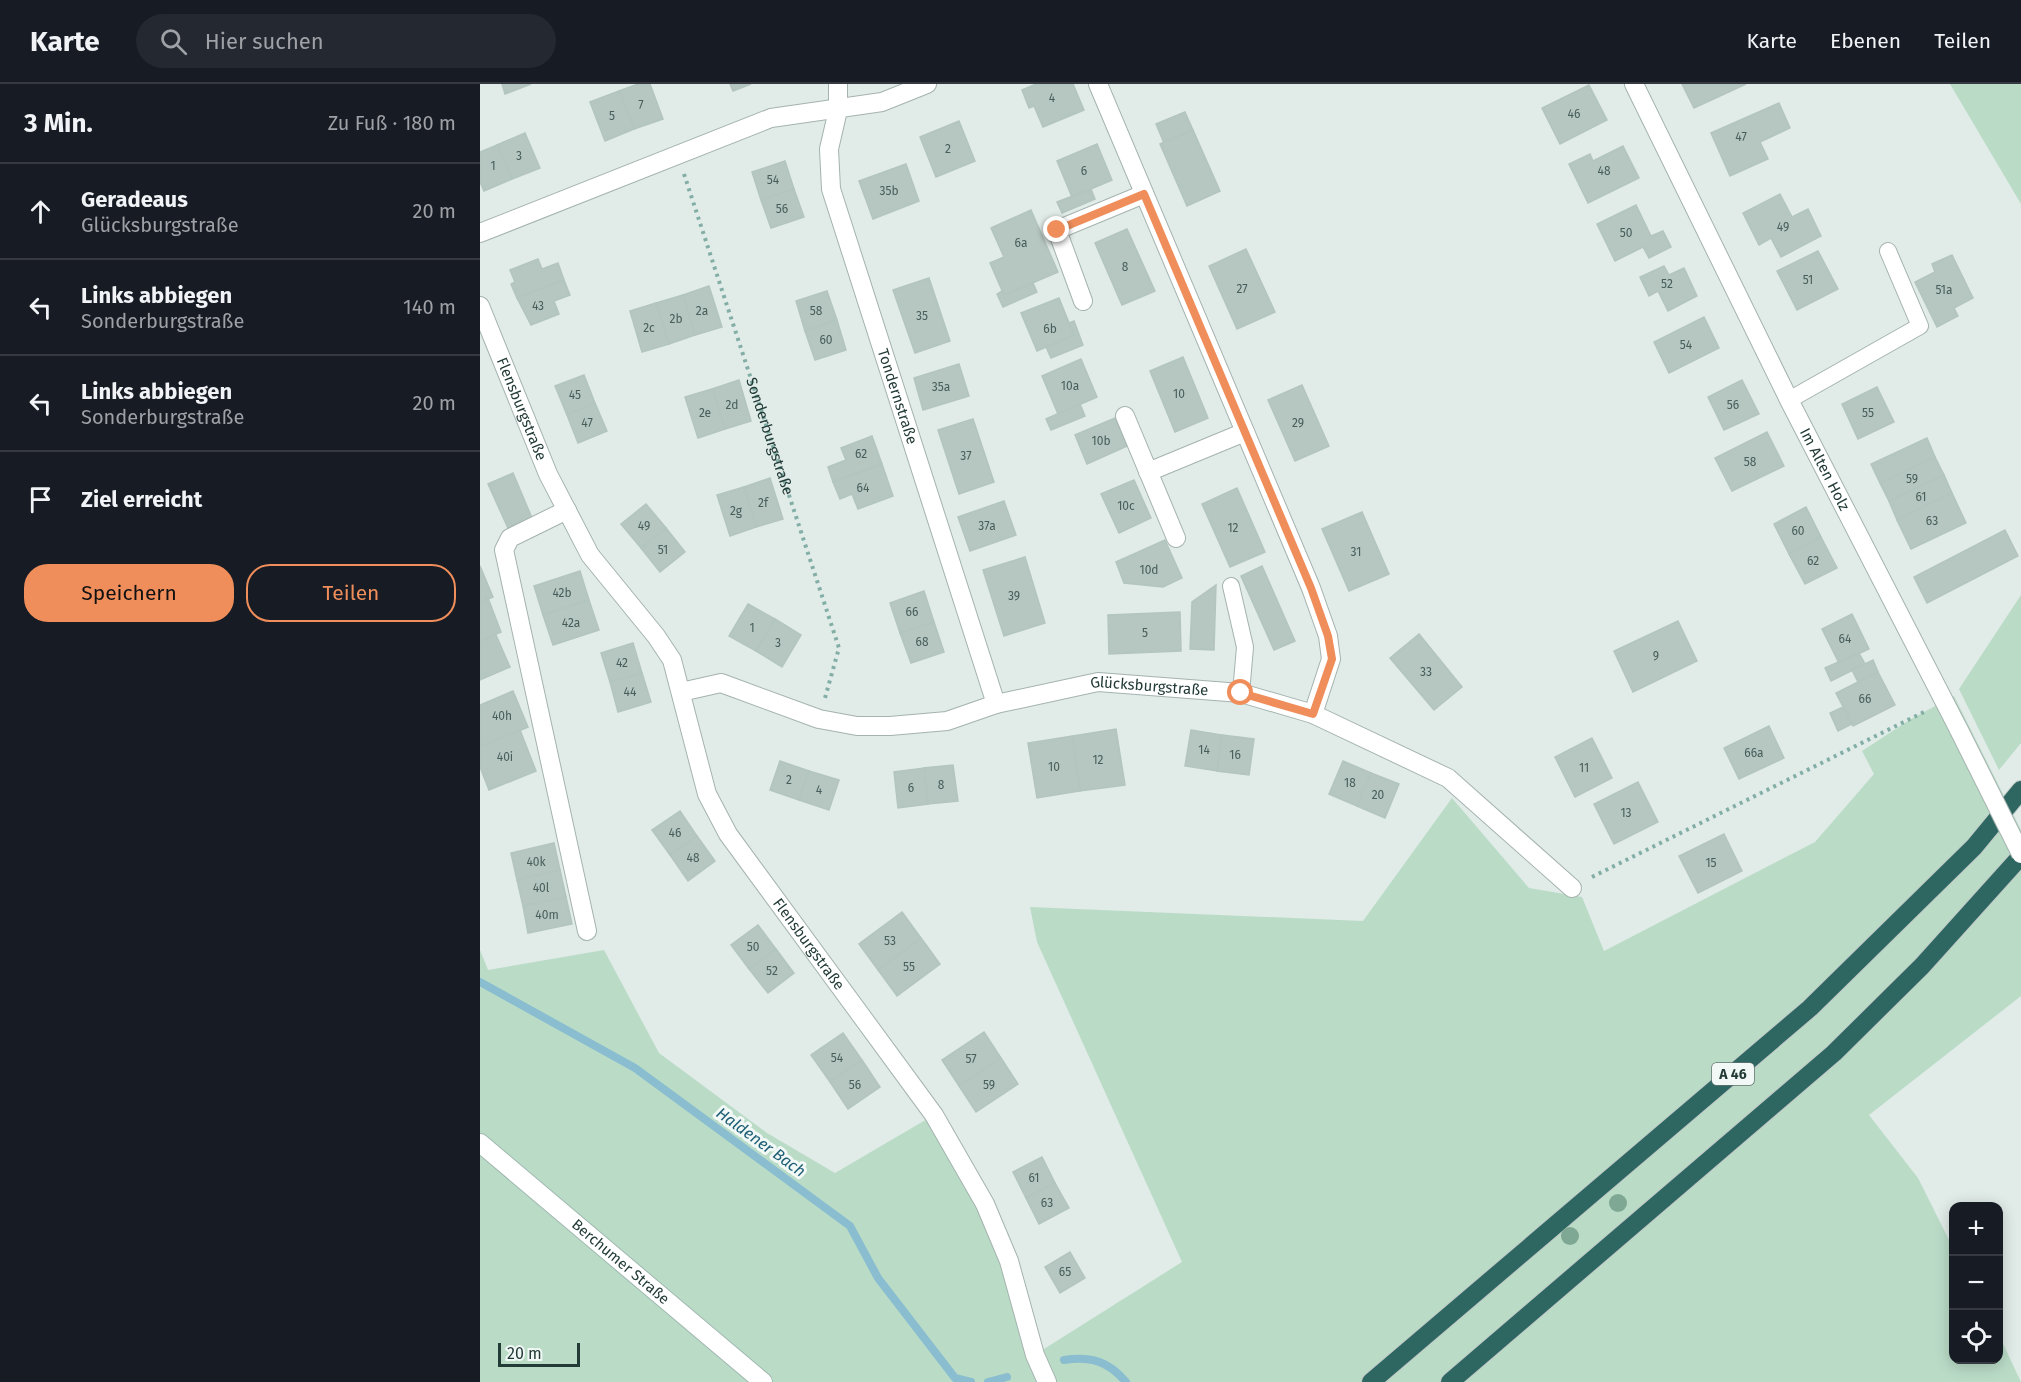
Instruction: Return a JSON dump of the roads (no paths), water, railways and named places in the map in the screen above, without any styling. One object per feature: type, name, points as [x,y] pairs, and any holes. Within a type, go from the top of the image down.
[{"type":"highway","name":"A 46","points":[[1371,1382],[1810,1008],[1974,847],[2021,790]]},
{"type":"highway","points":[[1456,1378],[1834,1053],[1922,966],[2021,855]]},
{"type":"street","name":"Tondernstraße","points":[[838,84],[838,110],[829,149],[831,189],[996,704]]},
{"type":"street","points":[[480,233],[771,118],[882,102],[927,84]]},
{"type":"street","points":[[1098,84],[1311,588],[1328,636],[1332,659],[1313,714]]},
{"type":"street","name":"Im Alten Holz","points":[[1634,84],[1789,400],[2021,855]]},
{"type":"street","points":[[1083,301],[1057,230],[1144,194]]},
{"type":"street","name":"Flensburgstraße","points":[[480,306],[548,474],[590,555],[656,636],[672,660],[707,794],[728,834],[934,1115],[986,1204],[1009,1261],[1035,1355],[1047,1382]]},
{"type":"street","points":[[1125,416],[1176,538]]},
{"type":"street","points":[[1148,472],[1245,432]]},
{"type":"street","points":[[567,510],[510,538],[504,550],[587,931]]},
{"type":"street","name":"Glücksburgstraße","points":[[681,692],[721,683],[819,719],[857,726],[890,726],[947,720],[996,704],[1098,682],[1241,693],[1313,714],[1448,778],[1572,888]]},
{"type":"street","name":"Berchumer Straße","points":[[480,1143],[763,1382]]},
{"type":"lane","points":[[1789,400],[1920,326],[1888,251]]},
{"type":"lane","points":[[1231,586],[1245,647],[1241,693]]},
{"type":"waterway","name":"Haldener Bach","points":[[480,982],[635,1068],[850,1226],[878,1278],[955,1378],[971,1382]]},
{"type":"waterway","name":"Haldener Bach","points":[[1064,1360],[1083,1359],[1098,1362],[1113,1369],[1126,1382]]},
{"type":"waterway","name":"Haldener Bach","points":[[988,1382],[1007,1377]]}]
